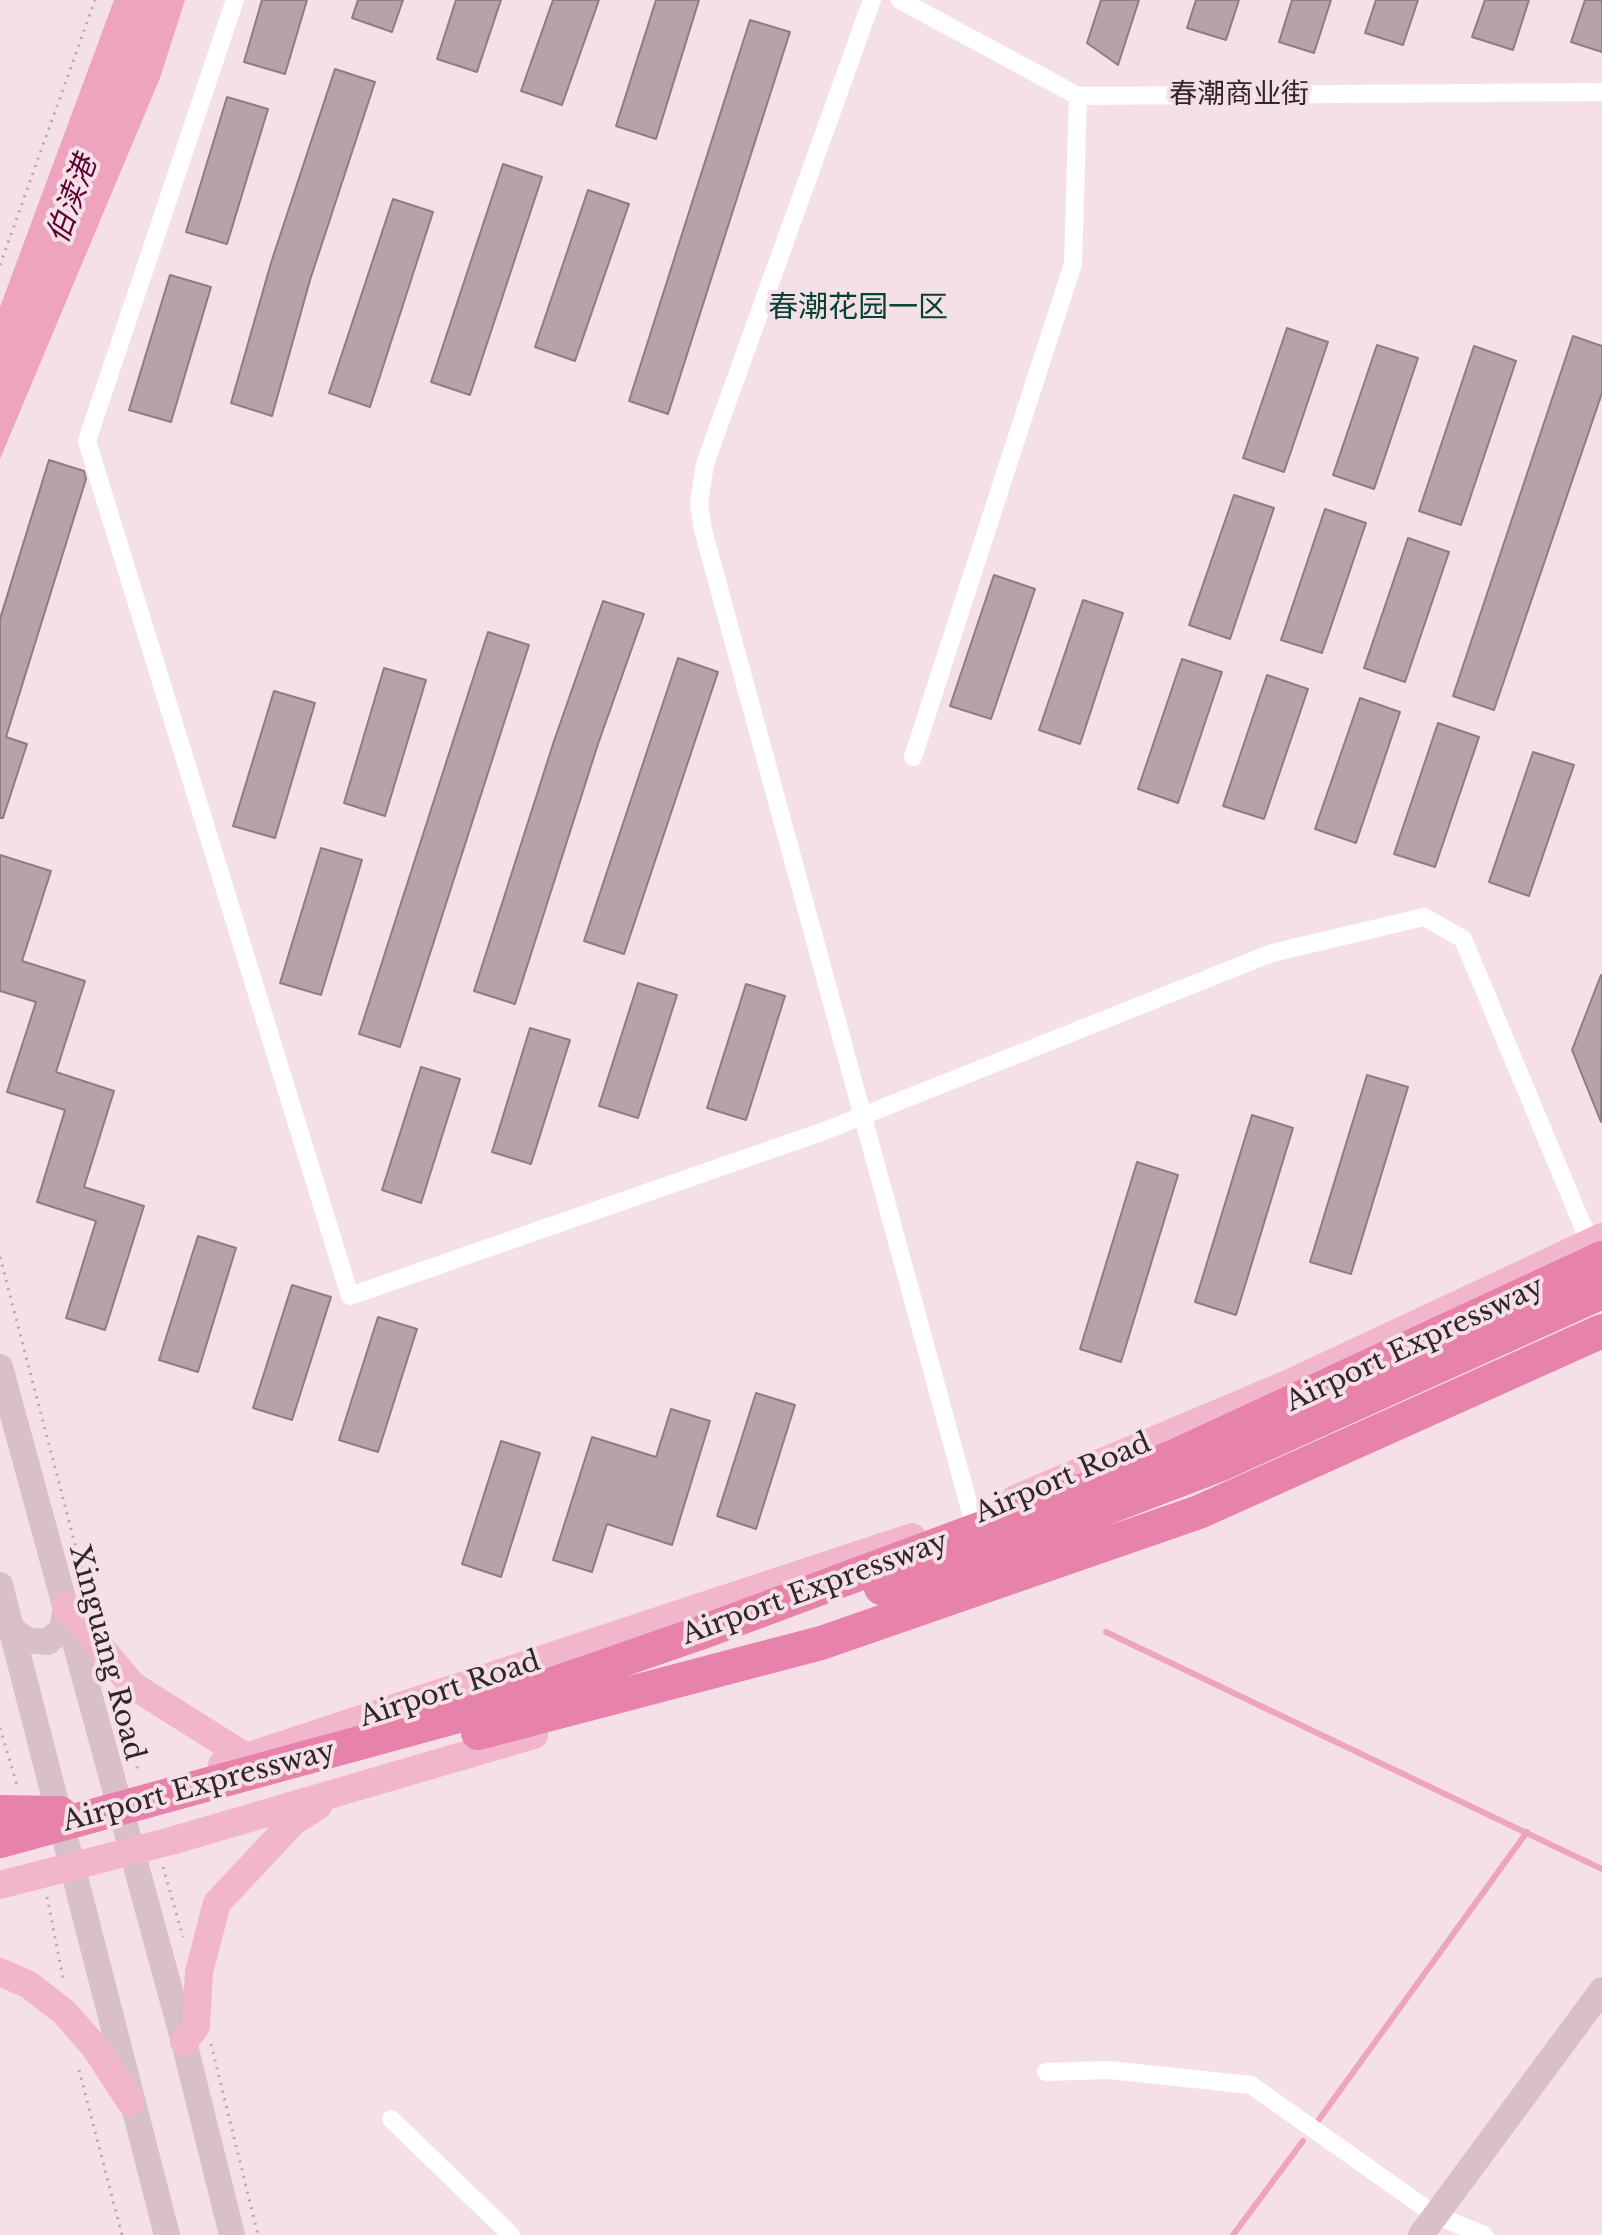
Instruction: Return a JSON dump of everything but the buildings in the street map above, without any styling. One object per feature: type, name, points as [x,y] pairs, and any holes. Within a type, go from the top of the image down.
[{"type":"highway","name":"Airport Expressway","points":[[0,1841],[469,1713],[700,1633],[1173,1457],[1598,1246]]},
{"type":"highway","name":"Airport Expressway","points":[[0,1866],[478,1733],[988,1553],[1221,1464],[1602,1292]]},
{"type":"highway","points":[[478,1733],[821,1643],[1199,1512],[1602,1331]]},
{"type":"highway","points":[[0,1812],[60,1813]]},
{"type":"main road","name":"Airport Road","points":[[0,1828],[143,1792],[972,1518],[1290,1383],[1598,1246]]},
{"type":"main road","name":"Airport Road","points":[[0,1885],[144,1848],[551,1730],[1214,1481],[1602,1310]]},
{"type":"main road","name":"Xinguang Road","points":[[0,1367],[78,1606],[116,1798],[144,1848],[197,2040],[232,2235]]},
{"type":"main road","points":[[0,1585],[74,1867],[130,2101],[167,2235]]},
{"type":"main road","points":[[10,1628],[27,1640],[48,1642],[62,1629],[78,1606],[132,1685],[246,1757]]},
{"type":"main road","points":[[197,2040],[199,1972],[217,1903],[294,1821],[344,1789]]},
{"type":"main road","points":[[0,1972],[29,1985],[64,2012],[94,2046],[130,2101]]},
{"type":"main road","points":[[1428,2225],[1602,1990]]},
{"type":"street","points":[[235,0],[87,441],[350,1296],[862,1116],[1272,953],[1424,917],[1463,939],[1598,1246]]},
{"type":"street","points":[[872,0],[705,464],[699,503],[703,530],[986,1567]]},
{"type":"street","name":"春潮商业街","points":[[900,0],[1078,96],[1602,92]]},
{"type":"street","points":[[913,757],[1073,264],[1078,96]]},
{"type":"street","points":[[1046,2072],[1109,2070],[1251,2085],[1428,2225],[1484,2235]]},
{"type":"street","points":[[391,2119],[511,2235]]},
{"type":"path","points":[[0,265],[95,0]]},
{"type":"path","name":"Xinguang Road","points":[[0,1257],[60,1477],[78,1606]]},
{"type":"path","name":"Xinguang Road","points":[[115,1694],[143,1792]]},
{"type":"path","points":[[144,1848],[186,1949]]},
{"type":"path","points":[[197,2040],[258,2235]]},
{"type":"water","name":"伯渎港","points":[[114,0],[185,0],[160,78],[0,459],[0,307]]},
{"type":"waterway","points":[[1106,1632],[1602,1869]]},
{"type":"waterway","points":[[1315,2125],[1527,1832]]},
{"type":"waterway","points":[[1233,2235],[1303,2141]]},
{"type":"district","name":"春潮花园一区","points":[[858,309]]}]
